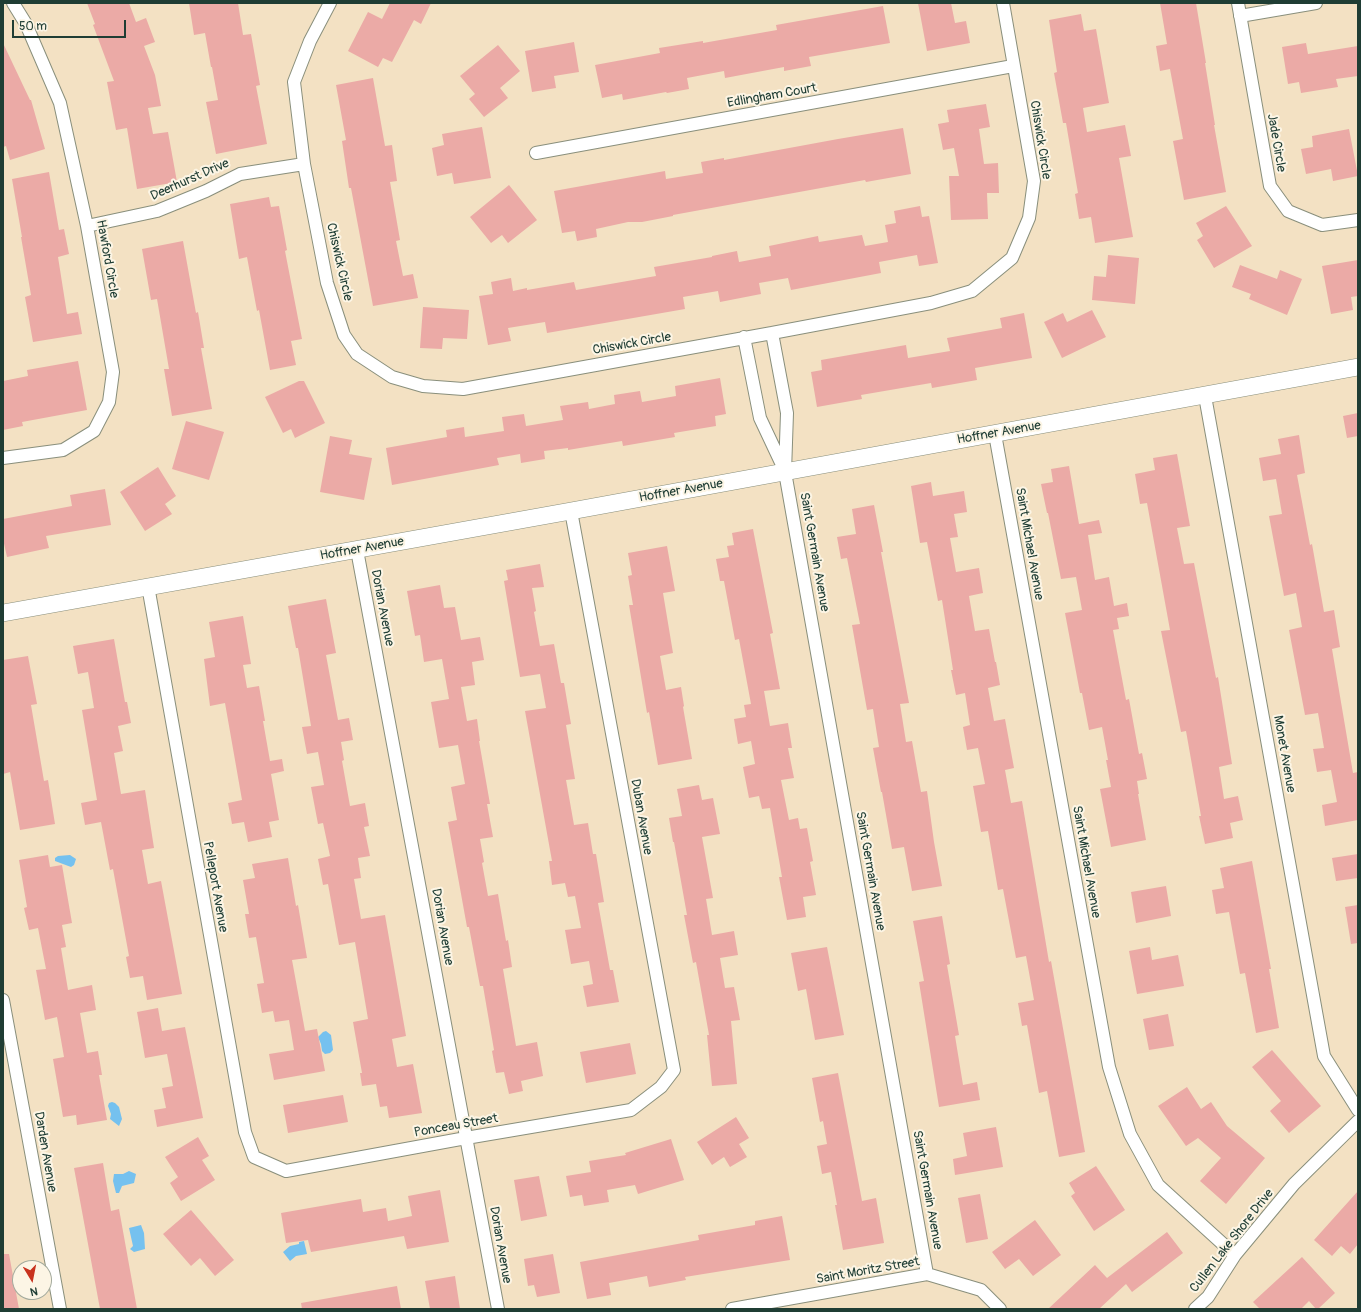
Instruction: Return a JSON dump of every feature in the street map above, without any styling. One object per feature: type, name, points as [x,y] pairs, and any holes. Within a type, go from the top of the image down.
[{"type":"main road","name":"Hoffner Avenue","points":[[3,613],[357,550],[1358,367]]},
{"type":"street","name":"Hawford Circle","points":[[3,458],[63,450],[94,431],[109,402],[113,372],[87,226],[60,103],[26,24],[13,3]]},
{"type":"street","name":"Chiswick Circle","points":[[330,3],[310,41],[294,82],[304,164],[328,283],[344,335],[357,354],[392,377],[423,386],[463,389],[931,303],[972,291],[1012,258],[1029,218],[1034,181],[1003,3]]},
{"type":"street","name":"Jade Circle","points":[[1238,3],[1270,186],[1288,211],[1322,225],[1358,220]]},
{"type":"street","points":[[1240,16],[1316,3]]},
{"type":"street","name":"Edlingham Court","points":[[536,153],[1013,66]]},
{"type":"street","name":"Deerhurst Drive","points":[[87,226],[157,211],[206,191],[240,174],[304,164]]},
{"type":"street","points":[[772,333],[786,413],[785,472]]},
{"type":"street","points":[[744,337],[760,418],[785,472]]},
{"type":"street","name":"Monet Avenue","points":[[1205,396],[1324,1056],[1358,1110]]},
{"type":"street","name":"Saint Michael Avenue","points":[[995,434],[1109,1067],[1130,1134],[1158,1185],[1235,1255]]},
{"type":"street","name":"Saint Germain Avenue","points":[[785,472],[927,1274]]},
{"type":"street","name":"Duban Avenue","points":[[571,511],[674,1070],[661,1087],[631,1110]]},
{"type":"street","name":"Dorian Avenue","points":[[357,550],[498,1309]]},
{"type":"street","name":"Pelleport Avenue","points":[[148,586],[245,1132],[254,1157],[286,1171]]},
{"type":"street","name":"Darden Avenue","points":[[3,1000],[60,1309]]},
{"type":"street","name":"Ponceau Street","points":[[286,1171],[631,1110]]},
{"type":"street","name":"Cullen Lake Shore Drive","points":[[1195,1309],[1208,1297],[1235,1255],[1294,1184],[1358,1121]]},
{"type":"street","name":"Saint Moritz Street","points":[[732,1309],[927,1274],[980,1290],[1000,1309]]},
{"type":"water","points":[[70,855],[76,859],[74,865],[71,867],[55,861],[55,858],[58,856]]},
{"type":"water","points":[[326,1031],[331,1035],[333,1050],[330,1053],[325,1054],[322,1051],[318,1037]]},
{"type":"water","points":[[112,1102],[119,1107],[122,1119],[119,1126],[110,1119],[111,1114],[108,1106],[109,1103]]},
{"type":"water","points":[[129,1171],[136,1174],[134,1183],[122,1186],[119,1193],[116,1193],[113,1181],[114,1174],[123,1174]]},
{"type":"water","points":[[141,1225],[144,1233],[145,1249],[134,1252],[130,1249],[133,1246],[129,1228]]},
{"type":"water","points":[[304,1241],[307,1254],[296,1256],[290,1261],[283,1252],[290,1246]]},
{"type":"building","points":[[87,3],[129,3],[136,22],[146,18],[155,42],[144,46],[155,75],[161,106],[148,108],[153,134],[168,132],[177,182],[137,189],[127,128],[116,130],[107,82],[114,81],[93,25],[95,24]]},
{"type":"building","points":[[189,3],[238,3],[243,35],[251,34],[260,85],[256,86],[267,144],[216,154],[206,102],[218,100],[205,33],[194,35]]},
{"type":"building","points":[[390,3],[431,3],[421,24],[414,20],[392,62],[383,58],[378,67],[348,51],[368,12],[382,19]]},
{"type":"building","points":[[918,3],[951,3],[955,23],[966,21],[970,43],[927,51]]},
{"type":"building","points":[[1160,3],[1196,3],[1214,125],[1226,192],[1184,200],[1173,141],[1183,139],[1170,69],[1160,71],[1156,46],[1167,44]]},
{"type":"building","points":[[883,6],[890,43],[809,57],[811,66],[784,71],[784,67],[725,78],[724,71],[687,78],[689,89],[623,100],[622,94],[602,98],[595,65],[660,53],[659,48],[703,41],[703,43],[777,30],[776,25]]},
{"type":"building","points":[[1081,14],[1084,31],[1096,29],[1109,103],[1083,108],[1087,132],[1125,125],[1131,156],[1119,158],[1133,237],[1095,243],[1091,217],[1079,219],[1075,194],[1078,193],[1066,123],[1063,123],[1054,73],[1057,72],[1049,20]]},
{"type":"building","points":[[574,42],[579,72],[554,76],[556,88],[532,92],[525,51]]},
{"type":"building","points":[[3,43],[31,100],[45,149],[10,160],[6,146],[3,147]]},
{"type":"building","points":[[1306,43],[1308,54],[1358,46],[1358,76],[1336,79],[1338,87],[1301,93],[1299,82],[1288,84],[1282,47]]},
{"type":"building","points":[[498,45],[520,71],[500,88],[508,98],[484,117],[469,99],[475,94],[460,76]]},
{"type":"building","points":[[373,78],[385,146],[392,145],[397,181],[390,182],[400,240],[396,241],[403,276],[413,274],[418,298],[373,306],[351,188],[349,188],[342,141],[346,140],[336,85]]},
{"type":"building","points":[[986,104],[990,127],[979,129],[984,164],[998,163],[999,193],[987,193],[988,219],[951,220],[949,176],[959,176],[954,148],[943,150],[938,124],[949,122],[947,110]]},
{"type":"building","points":[[482,127],[491,178],[454,184],[452,173],[437,176],[432,148],[444,145],[442,134]]},
{"type":"building","points":[[903,128],[911,174],[866,182],[865,180],[642,222],[628,222],[596,229],[597,237],[577,241],[575,231],[562,233],[554,191],[665,171],[666,179],[703,173],[701,162],[724,158],[724,160]]},
{"type":"building","points":[[1349,129],[1358,176],[1333,181],[1331,169],[1306,174],[1301,149],[1313,147],[1312,136]]},
{"type":"building","points":[[49,172],[59,230],[64,229],[69,254],[58,257],[67,314],[78,312],[82,334],[33,342],[25,297],[31,295],[12,179]]},
{"type":"building","points":[[509,185],[537,220],[508,243],[502,235],[491,243],[470,217]]},
{"type":"building","points":[[269,197],[271,207],[279,206],[287,250],[285,251],[302,339],[291,341],[296,365],[270,370],[247,257],[239,259],[230,204]]},
{"type":"building","points":[[920,206],[922,217],[929,216],[938,263],[919,266],[917,255],[879,262],[881,273],[791,290],[788,278],[759,283],[761,294],[720,302],[718,291],[683,297],[685,309],[547,333],[545,322],[508,328],[511,341],[488,345],[479,296],[493,294],[491,282],[511,278],[513,291],[574,282],[576,290],[656,276],[654,267],[737,251],[739,262],[771,256],[769,246],[818,236],[819,242],[862,235],[865,246],[888,242],[885,225],[896,223],[894,211]]},
{"type":"building","points":[[1226,206],[1252,246],[1214,268],[1197,240],[1203,236],[1196,223]]},
{"type":"building","points":[[183,241],[196,313],[198,312],[204,348],[201,348],[212,409],[172,416],[164,369],[169,369],[157,299],[151,300],[142,249]]},
{"type":"building","points":[[1108,255],[1139,258],[1135,304],[1092,300],[1094,276],[1106,277]]},
{"type":"building","points":[[1358,260],[1358,296],[1351,297],[1353,310],[1331,314],[1322,266]]},
{"type":"building","points":[[1240,265],[1277,279],[1280,270],[1302,279],[1287,315],[1249,299],[1251,294],[1232,287]]},
{"type":"building","points":[[423,307],[469,310],[467,339],[443,338],[442,349],[420,348]]},
{"type":"building","points":[[1092,310],[1106,337],[1062,358],[1044,322],[1063,313],[1067,322]]},
{"type":"building","points":[[1024,313],[1032,358],[975,368],[977,380],[932,388],[931,383],[861,395],[862,399],[817,407],[811,372],[822,370],[821,360],[906,345],[908,358],[950,351],[947,338],[1002,328],[1000,318]]},
{"type":"building","points":[[78,361],[87,410],[22,422],[23,426],[3,430],[3,381],[28,376],[27,370]]},
{"type":"building","points":[[720,378],[726,414],[715,416],[716,426],[674,433],[675,437],[623,446],[622,441],[568,450],[568,448],[544,451],[545,459],[521,463],[520,454],[497,458],[499,465],[392,485],[386,448],[447,437],[446,430],[464,427],[465,437],[504,431],[502,417],[524,414],[526,426],[563,420],[560,406],[588,402],[589,409],[615,404],[614,395],[640,391],[642,402],[676,396],[675,386]]},
{"type":"building","points":[[299,381],[304,381],[325,423],[295,438],[291,429],[283,433],[265,397]]},
{"type":"building","points":[[1358,413],[1358,436],[1347,438],[1343,416]]},
{"type":"building","points":[[186,421],[224,432],[209,480],[172,469]]},
{"type":"building","points":[[1299,435],[1305,473],[1297,475],[1310,545],[1312,544],[1324,612],[1334,610],[1340,647],[1332,649],[1353,773],[1358,772],[1358,820],[1325,826],[1322,805],[1337,802],[1331,770],[1317,772],[1313,749],[1324,748],[1318,713],[1305,715],[1289,630],[1302,627],[1296,593],[1284,596],[1269,516],[1282,514],[1276,479],[1263,481],[1259,458],[1281,454],[1278,439]]},
{"type":"building","points":[[330,436],[352,440],[349,454],[372,458],[364,500],[320,492]]},
{"type":"building","points":[[1177,454],[1190,526],[1177,528],[1184,564],[1194,563],[1216,678],[1218,677],[1232,764],[1219,767],[1224,799],[1238,796],[1243,820],[1230,823],[1233,838],[1205,844],[1199,816],[1201,816],[1186,731],[1181,732],[1161,631],[1170,630],[1147,503],[1140,504],[1135,474],[1155,470],[1153,458]]},
{"type":"building","points":[[1069,466],[1079,524],[1099,520],[1102,533],[1088,535],[1095,580],[1109,577],[1114,606],[1127,603],[1129,616],[1117,618],[1119,629],[1113,630],[1126,700],[1129,699],[1139,754],[1142,753],[1147,779],[1137,781],[1146,840],[1111,847],[1100,789],[1111,787],[1102,727],[1089,730],[1082,693],[1080,693],[1065,613],[1082,610],[1076,577],[1061,579],[1041,484],[1053,482],[1051,469]]},
{"type":"building","points":[[158,467],[176,496],[165,504],[172,514],[145,531],[120,492]]},
{"type":"building","points":[[931,482],[933,496],[964,491],[967,512],[954,514],[958,537],[950,538],[956,572],[979,568],[983,593],[969,596],[975,631],[989,629],[996,662],[1000,685],[988,688],[994,721],[1005,719],[1014,768],[1005,770],[1011,803],[1022,801],[1049,962],[1051,961],[1085,1152],[1059,1157],[1047,1091],[1039,1093],[1027,1025],[1022,1026],[1018,1003],[1034,1000],[1026,956],[1016,958],[1003,889],[998,890],[988,831],[981,832],[973,786],[985,784],[978,748],[967,750],[963,727],[970,725],[965,693],[956,695],[951,670],[953,670],[942,600],[938,601],[927,542],[920,543],[911,486]]},
{"type":"building","points":[[105,489],[111,525],[46,536],[49,548],[7,557],[3,539],[3,519],[72,506],[70,495]]},
{"type":"building","points":[[874,505],[883,552],[881,552],[909,703],[900,704],[906,742],[912,741],[921,792],[927,791],[942,886],[912,891],[904,847],[892,849],[873,748],[879,747],[873,709],[867,710],[852,625],[860,624],[847,558],[841,559],[837,537],[856,534],[852,509]]},
{"type":"building","points":[[753,529],[773,633],[770,634],[780,689],[764,691],[770,726],[788,723],[792,748],[788,748],[794,778],[781,780],[789,820],[798,818],[800,829],[807,828],[813,861],[810,862],[816,895],[803,897],[806,917],[787,920],[779,877],[782,877],[770,808],[762,809],[759,796],[749,798],[743,767],[755,764],[751,741],[738,744],[734,719],[746,717],[744,705],[751,704],[739,639],[735,640],[724,581],[720,581],[716,559],[729,557],[727,546],[734,545],[732,533]]},
{"type":"building","points":[[667,546],[675,591],[663,593],[673,653],[660,656],[666,690],[681,687],[692,759],[658,765],[649,712],[647,713],[629,605],[633,605],[628,576],[632,575],[628,553]]},
{"type":"building","points":[[540,564],[544,587],[532,588],[536,611],[534,612],[540,646],[554,644],[561,683],[564,683],[571,724],[566,725],[575,779],[566,780],[574,825],[588,823],[593,854],[596,854],[604,902],[598,903],[610,970],[613,970],[619,1002],[587,1007],[583,986],[593,984],[589,961],[571,964],[565,930],[581,928],[575,896],[568,897],[565,883],[552,885],[549,861],[552,861],[525,711],[546,708],[540,674],[520,677],[504,581],[508,580],[506,570]]},
{"type":"building","points":[[440,585],[444,608],[455,607],[461,640],[480,637],[484,660],[472,662],[475,685],[461,687],[467,721],[477,719],[479,741],[490,804],[487,804],[493,837],[480,839],[484,862],[482,863],[488,896],[498,894],[506,941],[508,940],[512,967],[503,969],[516,1046],[537,1042],[543,1076],[521,1081],[523,1091],[509,1094],[504,1072],[496,1073],[492,1051],[494,1050],[483,986],[480,986],[469,927],[467,927],[448,822],[457,820],[451,787],[465,784],[458,745],[439,748],[431,702],[449,699],[442,659],[424,662],[420,635],[415,636],[407,591]]},
{"type":"building","points":[[326,599],[336,653],[326,655],[338,720],[349,718],[353,740],[341,742],[344,760],[342,761],[350,806],[365,803],[369,826],[364,827],[370,856],[358,858],[361,878],[354,879],[361,919],[385,915],[406,1036],[392,1039],[397,1067],[413,1064],[422,1113],[389,1118],[387,1106],[380,1107],[376,1084],[362,1086],[360,1073],[362,1073],[353,1022],[368,1019],[355,942],[339,945],[328,884],[323,885],[318,859],[330,856],[323,823],[318,824],[311,787],[324,785],[318,752],[307,754],[302,727],[311,726],[298,648],[296,648],[288,606]]},
{"type":"building","points":[[243,616],[251,664],[243,665],[247,688],[259,686],[270,761],[282,759],[284,771],[271,774],[279,820],[269,822],[272,837],[248,842],[244,822],[232,824],[228,803],[242,800],[225,703],[210,706],[204,659],[215,657],[209,622]]},
{"type":"building","points":[[114,639],[125,702],[127,702],[131,723],[118,726],[123,751],[114,753],[121,794],[145,790],[154,848],[142,850],[148,884],[161,881],[182,994],[147,1000],[143,976],[130,978],[126,957],[129,956],[113,869],[110,870],[101,822],[85,825],[81,803],[97,800],[82,710],[94,708],[88,672],[78,674],[73,646]]},
{"type":"building","points":[[28,656],[37,704],[31,705],[44,781],[48,780],[55,824],[20,830],[10,772],[3,774],[3,660]]},
{"type":"building","points":[[699,785],[702,800],[713,798],[720,834],[702,837],[713,898],[706,899],[712,935],[734,931],[738,955],[720,958],[725,988],[734,987],[740,1020],[731,1021],[737,1084],[712,1086],[707,1035],[709,1035],[696,962],[693,963],[684,915],[687,915],[669,818],[682,816],[677,789]]},
{"type":"building","points":[[1358,854],[1358,878],[1336,881],[1332,858]]},
{"type":"building","points":[[48,855],[50,867],[62,865],[72,923],[62,925],[66,947],[61,948],[68,990],[92,985],[96,1010],[80,1013],[87,1053],[98,1051],[102,1075],[99,1075],[107,1120],[77,1125],[76,1115],[63,1117],[53,1059],[64,1057],[57,1017],[45,1020],[36,970],[46,969],[38,928],[29,930],[24,908],[27,907],[19,860]]},
{"type":"building","points":[[288,858],[307,958],[292,960],[305,1031],[317,1029],[325,1071],[274,1080],[269,1054],[294,1050],[289,1020],[275,1022],[273,1011],[262,1013],[257,984],[264,983],[256,937],[249,938],[245,914],[249,914],[243,880],[255,878],[252,864]]},
{"type":"building","points":[[1252,861],[1271,969],[1269,969],[1279,1028],[1256,1033],[1245,973],[1240,974],[1229,912],[1216,914],[1212,890],[1224,888],[1220,868]]},
{"type":"building","points":[[1166,886],[1171,916],[1136,923],[1131,892]]},
{"type":"building","points":[[1358,905],[1358,943],[1351,944],[1345,907]]},
{"type":"building","points":[[942,916],[950,964],[947,965],[959,1035],[955,1036],[963,1085],[977,1082],[980,1100],[939,1107],[919,982],[924,981],[913,921]]},
{"type":"building","points":[[827,947],[844,1035],[815,1040],[806,989],[798,991],[791,953]]},
{"type":"building","points":[[1150,947],[1152,960],[1178,955],[1184,986],[1137,994],[1129,951]]},
{"type":"building","points":[[158,1008],[162,1031],[185,1027],[203,1118],[157,1127],[154,1110],[166,1108],[162,1088],[173,1086],[167,1054],[145,1058],[137,1012]]},
{"type":"building","points":[[1168,1014],[1174,1046],[1149,1050],[1143,1019]]},
{"type":"building","points":[[630,1043],[636,1074],[586,1083],[580,1052]]},
{"type":"building","points":[[1272,1050],[1321,1106],[1289,1133],[1270,1111],[1281,1101],[1252,1067]]},
{"type":"building","points":[[838,1073],[862,1201],[876,1198],[884,1243],[843,1250],[831,1172],[822,1174],[817,1146],[827,1144],[823,1121],[820,1122],[812,1078]]},
{"type":"building","points":[[1187,1087],[1201,1109],[1211,1102],[1227,1126],[1265,1158],[1226,1204],[1200,1181],[1221,1158],[1198,1138],[1186,1146],[1158,1106]]},
{"type":"building","points":[[343,1095],[348,1122],[288,1133],[283,1105]]},
{"type":"building","points":[[736,1117],[749,1138],[739,1144],[747,1157],[730,1167],[724,1157],[712,1165],[697,1142]]},
{"type":"building","points":[[996,1127],[1003,1167],[955,1175],[953,1159],[967,1156],[963,1133]]},
{"type":"building","points":[[198,1137],[209,1156],[202,1160],[215,1180],[181,1201],[170,1183],[178,1177],[165,1157]]},
{"type":"building","points":[[671,1139],[684,1180],[638,1194],[635,1185],[607,1190],[609,1202],[584,1206],[582,1195],[570,1197],[566,1176],[591,1172],[589,1161],[626,1155],[625,1153]]},
{"type":"building","points":[[103,1163],[111,1211],[119,1209],[137,1309],[100,1309],[74,1168]]},
{"type":"building","points":[[1096,1166],[1125,1210],[1094,1231],[1071,1196],[1075,1193],[1069,1183]]},
{"type":"building","points":[[539,1176],[547,1216],[521,1221],[514,1180]]},
{"type":"building","points":[[440,1190],[449,1242],[407,1249],[404,1236],[311,1252],[308,1240],[286,1243],[281,1213],[361,1199],[363,1212],[386,1208],[388,1221],[412,1216],[408,1196]]},
{"type":"building","points":[[1358,1191],[1358,1244],[1350,1254],[1341,1246],[1332,1256],[1314,1240]]},
{"type":"building","points":[[980,1194],[988,1239],[966,1243],[958,1198]]},
{"type":"building","points":[[191,1210],[234,1260],[215,1276],[200,1258],[191,1266],[163,1234]]},
{"type":"building","points":[[782,1216],[790,1260],[685,1277],[686,1280],[649,1287],[647,1276],[609,1283],[611,1295],[587,1299],[580,1262],[699,1240],[698,1235],[755,1225],[755,1221]]},
{"type":"building","points":[[1035,1220],[1061,1255],[1033,1276],[1019,1259],[1005,1269],[992,1252]]},
{"type":"building","points":[[1167,1232],[1183,1253],[1132,1292],[1126,1284],[1099,1309],[1048,1309],[1095,1265],[1107,1278]]},
{"type":"building","points":[[3,1254],[9,1254],[12,1270],[12,1300],[17,1300],[19,1309],[3,1309]]},
{"type":"building","points":[[553,1254],[560,1293],[537,1297],[534,1285],[528,1286],[524,1259]]},
{"type":"building","points":[[1302,1257],[1335,1293],[1318,1309],[1316,1309],[1309,1301],[1301,1309],[1260,1309],[1253,1302]]},
{"type":"building","points":[[455,1276],[460,1309],[430,1309],[425,1281]]},
{"type":"building","points":[[397,1286],[401,1309],[302,1309],[301,1303]]}]
